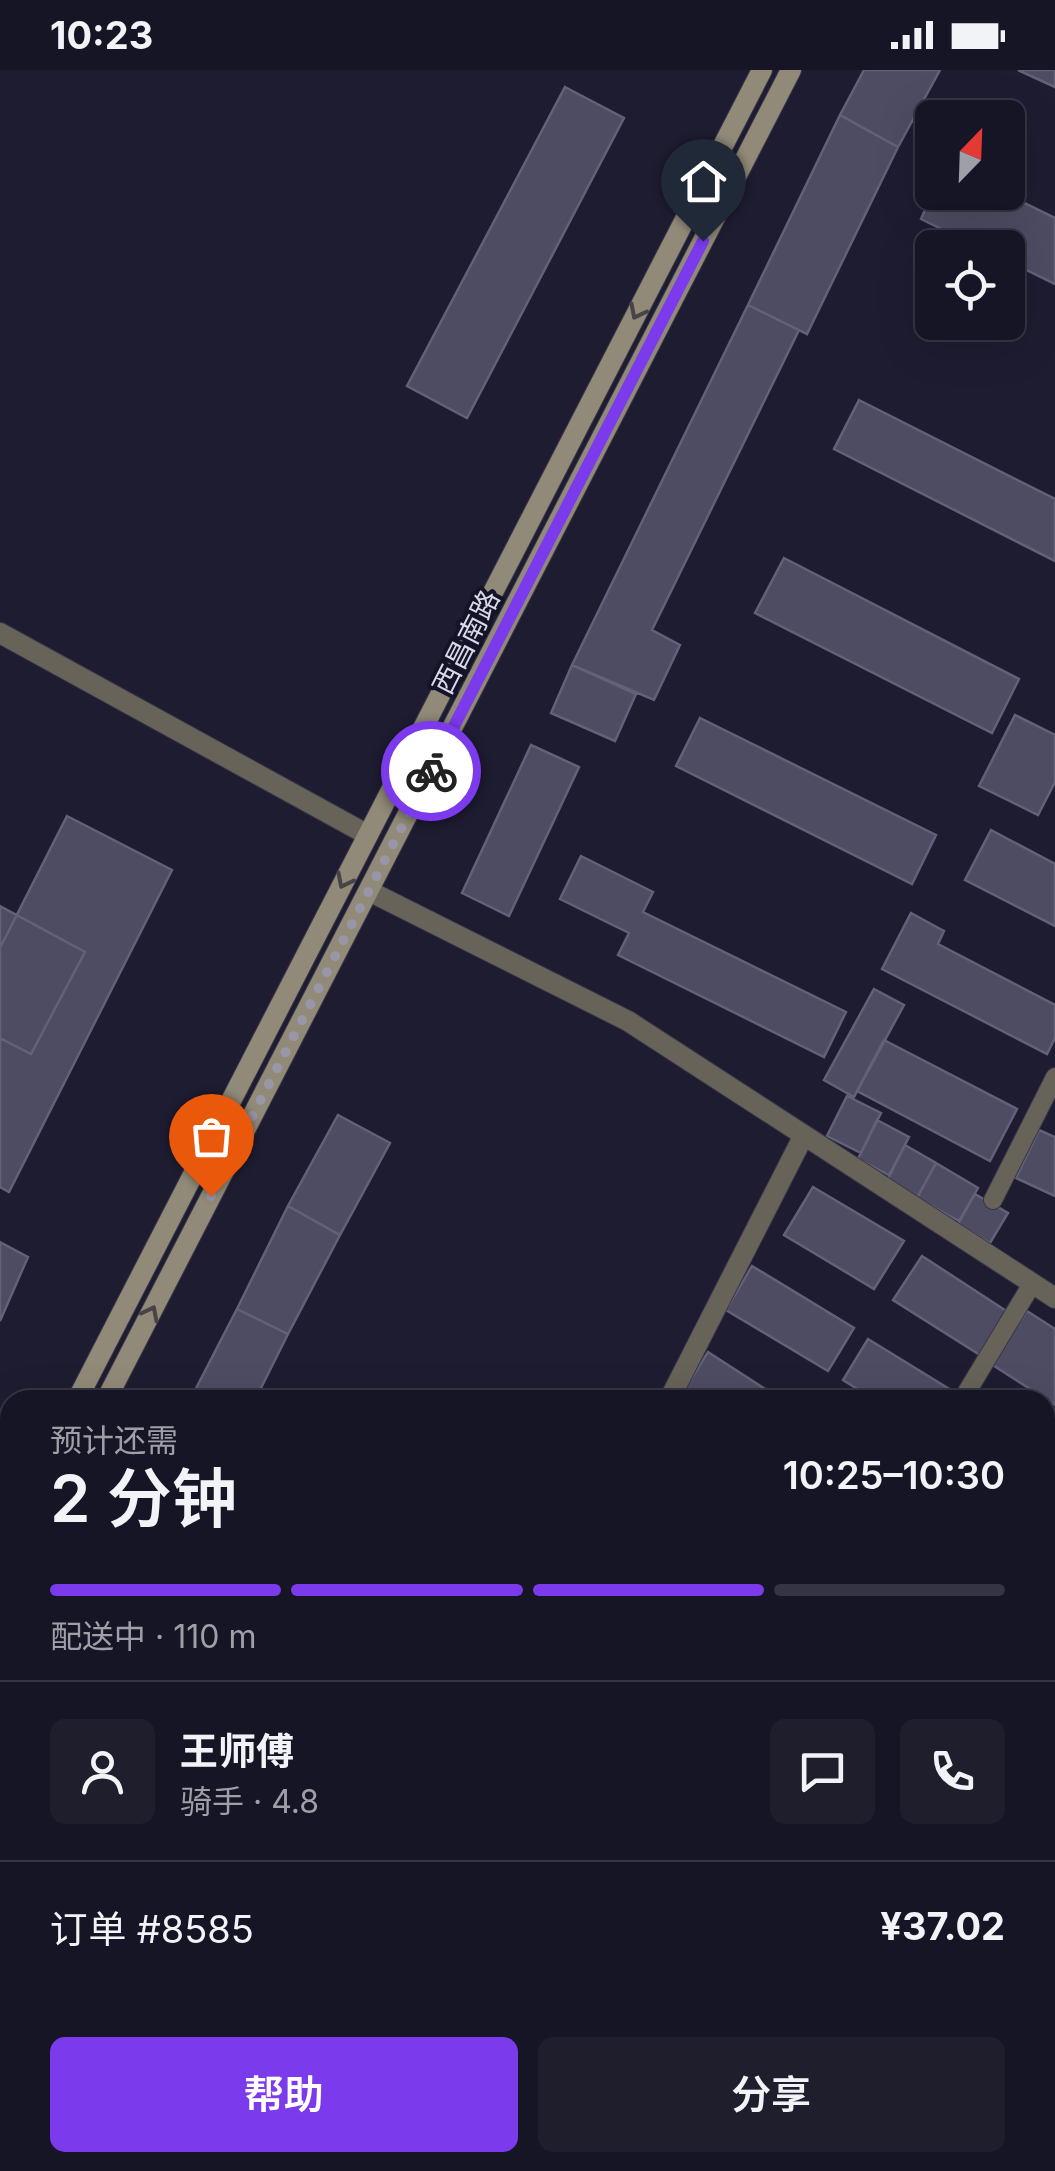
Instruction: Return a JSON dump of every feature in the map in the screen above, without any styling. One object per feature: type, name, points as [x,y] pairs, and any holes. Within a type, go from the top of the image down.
[{"type":"street","name":"西昌南路","points":[[82,1390],[762,70]]},
{"type":"street","name":"西昌南路","points":[[111,1390],[792,70]]},
{"type":"street","points":[[0,633],[368,835]]},
{"type":"street","points":[[369,891],[628,1021],[1055,1298]]},
{"type":"street","points":[[674,1390],[804,1135]]},
{"type":"lane","points":[[993,1200],[1055,1077]]},
{"type":"lane","points":[[968,1390],[1032,1284]]},
{"type":"building","points":[[864,70],[940,70],[924,100],[915,100],[915,116],[898,147],[840,115]]},
{"type":"building","points":[[1018,70],[1055,70],[1055,87]]},
{"type":"building","points":[[565,87],[624,118],[467,418],[407,386]]},
{"type":"building","points":[[840,115],[898,147],[807,334],[748,305]]},
{"type":"building","points":[[1025,203],[1055,218],[1055,284],[1025,269],[1025,230],[943,230],[921,219],[925,210],[1025,210]]},
{"type":"building","points":[[748,305],[799,330],[652,630],[680,645],[654,700],[572,665]]},
{"type":"building","points":[[859,400],[1055,499],[1055,561],[834,449]]},
{"type":"building","points":[[784,558],[1019,679],[992,733],[755,613]]},
{"type":"building","points":[[572,665],[636,694],[615,741],[551,713]]},
{"type":"building","points":[[1015,715],[1055,735],[1055,782],[1038,815],[979,786]]},
{"type":"building","points":[[700,718],[936,835],[912,884],[676,766]]},
{"type":"building","points":[[531,745],[579,767],[509,916],[462,893]]},
{"type":"building","points":[[67,816],[172,870],[9,1192],[0,1187],[0,948]]},
{"type":"building","points":[[991,830],[1055,864],[1055,926],[965,880]]},
{"type":"building","points":[[581,856],[653,892],[643,912],[846,1012],[824,1057],[618,955],[629,933],[560,899]]},
{"type":"building","points":[[0,906],[85,952],[31,1054],[0,1038]]},
{"type":"building","points":[[911,913],[944,931],[938,944],[1055,1005],[1055,1038],[1047,1054],[882,969]]},
{"type":"building","points":[[874,989],[904,1005],[854,1097],[824,1080]]},
{"type":"building","points":[[884,1040],[1017,1109],[990,1161],[857,1091]]},
{"type":"building","points":[[847,1096],[881,1113],[861,1153],[827,1136]]},
{"type":"building","points":[[338,1115],[390,1143],[340,1235],[288,1206]]},
{"type":"building","points":[[877,1120],[909,1137],[889,1175],[858,1159]]},
{"type":"building","points":[[1039,1130],[1055,1137],[1055,1196],[1016,1178]]},
{"type":"building","points":[[905,1145],[936,1163],[917,1198],[887,1181]]},
{"type":"building","points":[[936,1163],[978,1188],[959,1221],[917,1198]]},
{"type":"building","points":[[813,1187],[904,1241],[874,1289],[784,1235]]},
{"type":"building","points":[[975,1194],[1008,1213],[990,1243],[958,1224]]},
{"type":"building","points":[[288,1206],[340,1235],[288,1334],[237,1309]]},
{"type":"building","points":[[0,1242],[28,1257],[0,1321]]},
{"type":"building","points":[[922,1256],[1008,1312],[980,1355],[893,1300]]},
{"type":"building","points":[[752,1266],[854,1328],[828,1371],[726,1310]]},
{"type":"building","points":[[237,1309],[288,1334],[260,1390],[195,1390]]},
{"type":"building","points":[[1027,1311],[1055,1329],[1055,1390],[1032,1390],[991,1364]]},
{"type":"building","points":[[868,1339],[951,1390],[859,1390],[843,1380]]},
{"type":"building","points":[[708,1352],[767,1390],[684,1390]]},
{"type":"way so far","points":[[211,1196],[431,771]]},
{"type":"route","points":[[431,771],[703,241]]}]
